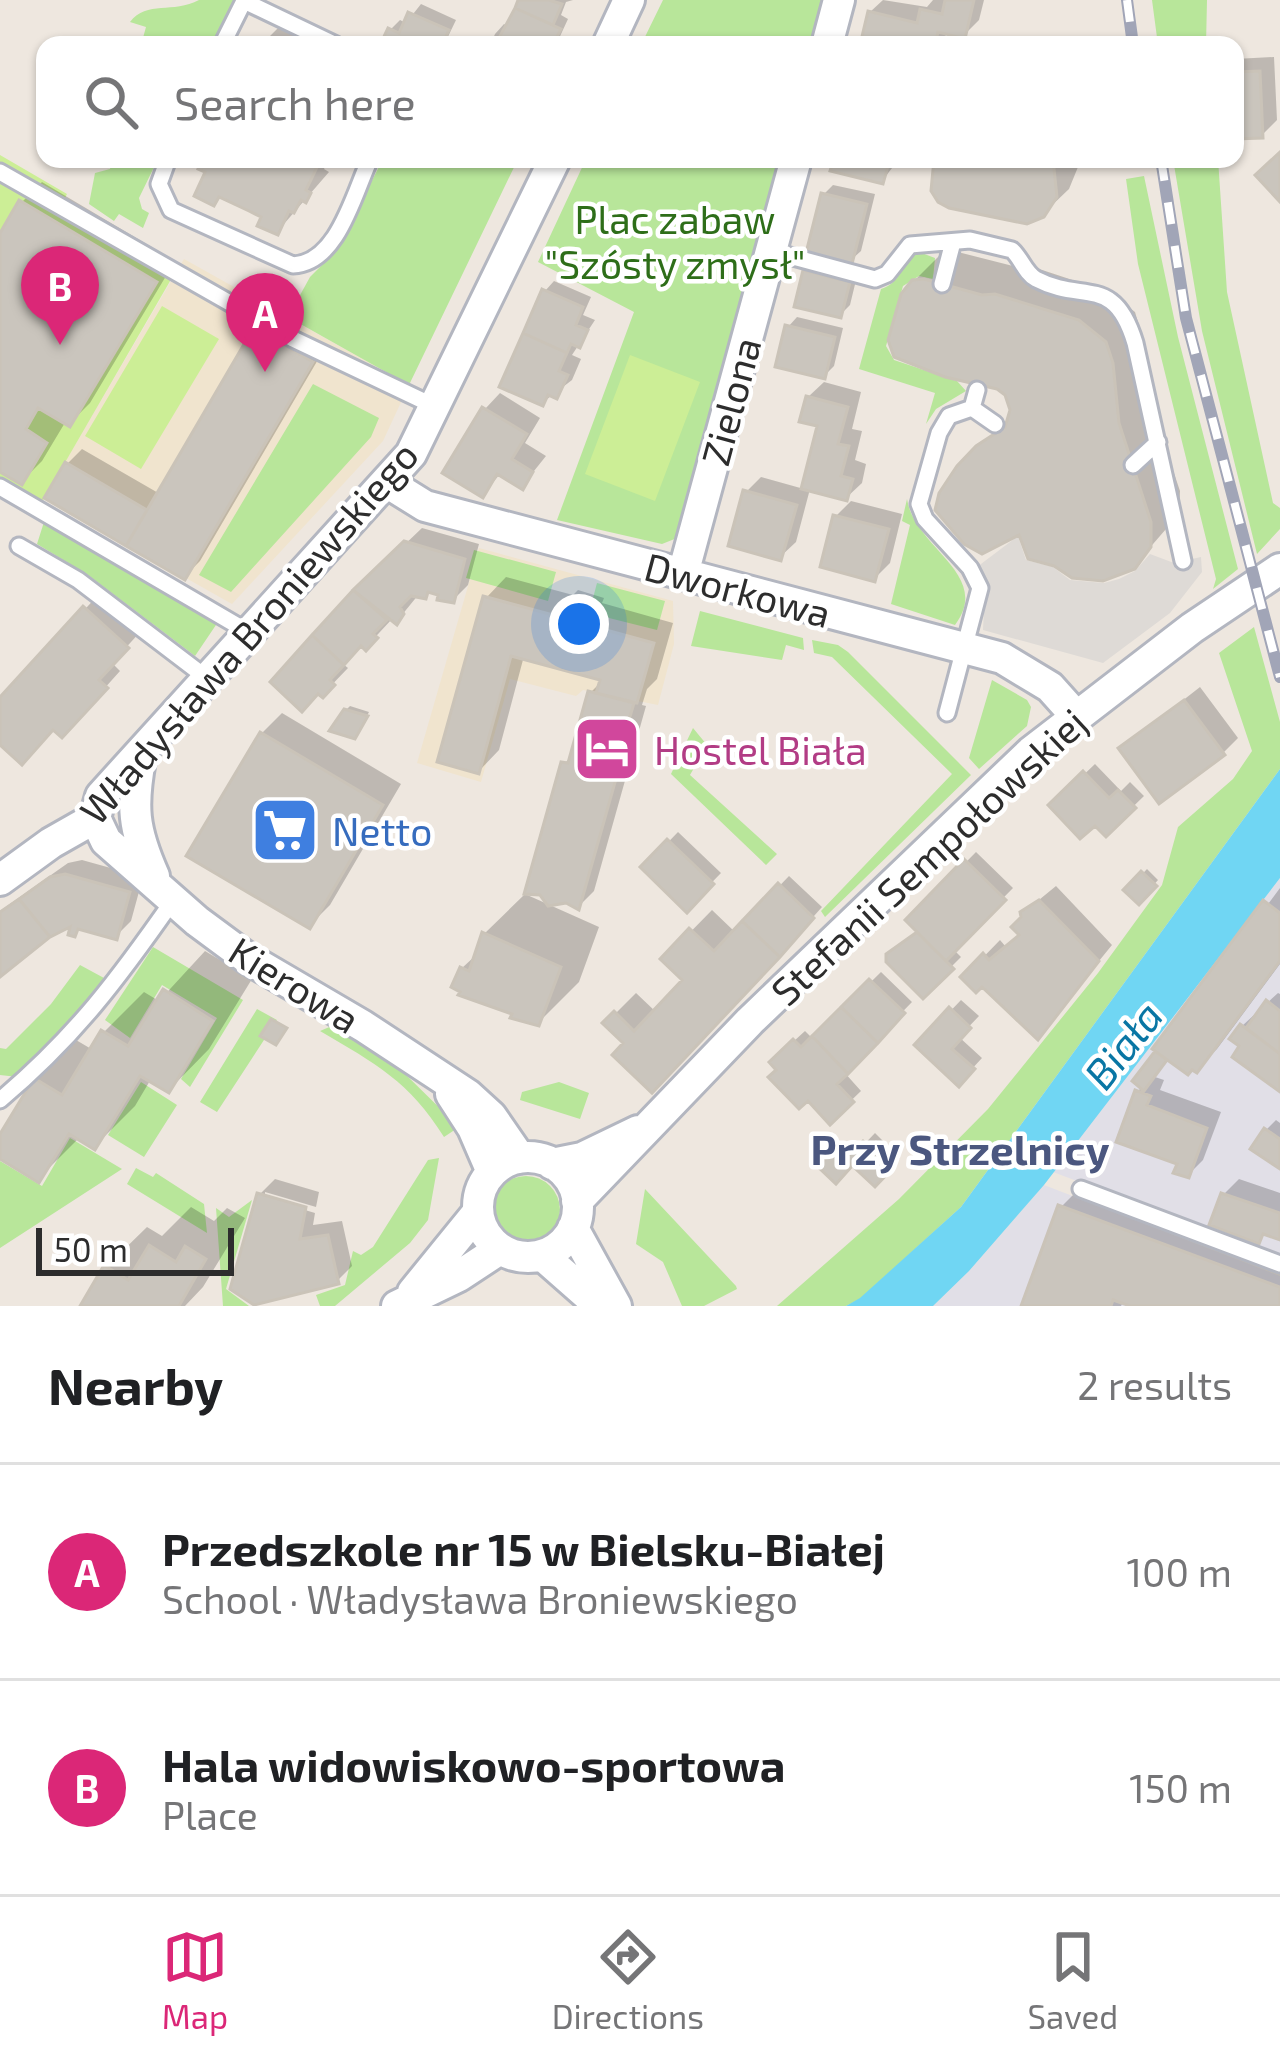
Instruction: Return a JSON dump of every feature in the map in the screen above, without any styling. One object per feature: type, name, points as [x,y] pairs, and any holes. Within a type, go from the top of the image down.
[{"type":"street","points":[[612,36],[629,0]]},
{"type":"street","points":[[829,36],[839,0]]},
{"type":"street","name":"Władysława Broniewskiego","points":[[0,880],[95,818],[101,796],[411,454],[551,168]]},
{"type":"street","name":"Zielona","points":[[683,574],[794,168]]},
{"type":"street","name":"Dworkowa","points":[[388,483],[425,506],[964,648],[1029,671],[1076,716]]},
{"type":"street","name":"Stefanii Sempołowskiej","points":[[575,1215],[654,1122],[839,935],[1031,752],[1192,628],[1280,569]]},
{"type":"street","name":"Kierowa","points":[[142,750],[133,811],[137,838],[165,890]]},
{"type":"street","name":"Kierowa","points":[[95,818],[106,841],[247,958],[363,1025],[441,1079],[473,1128],[506,1165]]},
{"type":"street","name":"Stefanii Sempołowskiej","points":[[552,1164],[598,1151],[654,1122]]},
{"type":"street","points":[[575,1215],[556,1249],[542,1255],[513,1255],[500,1249],[481,1226],[478,1197],[506,1165],[552,1164],[565,1174],[575,1215],[616,1306]]},
{"type":"street","points":[[401,1303],[478,1212]]},
{"type":"street","points":[[401,1303],[459,1276],[500,1249]]},
{"type":"street","points":[[542,1255],[600,1306]]},
{"type":"lane","points":[[226,36],[244,1],[317,36]]},
{"type":"lane","points":[[165,168],[159,184],[171,211],[293,265],[314,260],[328,248],[366,168]]},
{"type":"lane","points":[[0,172],[293,339],[436,407]]},
{"type":"lane","points":[[771,251],[875,279],[886,274],[910,245],[970,240],[1012,250],[1032,278],[1090,292],[1113,303],[1130,325],[1184,561]]},
{"type":"lane","points":[[941,284],[953,242]]},
{"type":"lane","points":[[972,408],[977,390]]},
{"type":"lane","points":[[947,713],[979,598],[978,581],[925,519],[919,504],[938,433],[949,416],[972,408],[995,424]]},
{"type":"lane","points":[[1133,465],[1158,442]]},
{"type":"lane","points":[[0,487],[250,633]]},
{"type":"lane","points":[[19,546],[78,580],[208,679]]},
{"type":"lane","points":[[0,1100],[73,1033],[120,978],[148,938],[165,890]]},
{"type":"lane","points":[[1081,1189],[1280,1264]]},
{"type":"shaded area","points":[[184,259],[409,385],[383,441],[232,604],[44,498]]},
{"type":"shaded area","points":[[1018,536],[1026,560],[1053,567],[1070,580],[1104,583],[1119,579],[1135,571],[1150,554],[1174,563],[1201,557],[1202,572],[1170,613],[1103,663],[983,630],[985,588],[977,567]]},
{"type":"shaded area","points":[[479,548],[673,601],[674,644],[658,705],[583,690],[576,696],[510,679],[481,782],[417,763]]},
{"type":"shaded area","points":[[1280,878],[1280,1257],[1053,1172]]},
{"type":"shaded area","points":[[1044,1185],[1280,1276],[1280,1306],[933,1306]]},
{"type":"green space","points":[[199,0],[235,0],[217,36],[144,36],[146,27],[130,22],[144,11]]},
{"type":"green space","points":[[663,0],[826,0],[816,36],[645,36]]},
{"type":"green space","points":[[1152,0],[1207,0],[1206,36],[1157,36]]},
{"type":"green space","points":[[0,155],[67,194],[58,211],[173,276],[41,504],[0,480]]},
{"type":"green space","points":[[154,168],[139,198],[142,209],[149,213],[143,228],[119,214],[114,221],[89,204],[95,173]]},
{"type":"green space","points":[[378,168],[514,168],[409,385],[288,317],[310,277],[335,252]]},
{"type":"green space","name":"Plac zabaw \"Szósty zmysł\"","points":[[582,168],[780,168],[677,538],[662,544],[557,520],[634,312],[538,262]]},
{"type":"green space","points":[[1175,168],[1219,168],[1227,292],[1273,503],[1280,508],[1280,529],[1257,554],[1202,331]]},
{"type":"green space","points":[[1144,176],[1178,337],[1238,569],[1213,589],[1216,579],[1138,264],[1126,179]]},
{"type":"green space","points":[[919,252],[935,258],[933,279],[919,276],[903,286],[886,346],[894,360],[957,381],[966,391],[936,409],[926,424],[935,393],[859,369],[881,289]]},
{"type":"green space","points":[[162,306],[219,339],[141,469],[85,436]]},
{"type":"green space","points":[[630,355],[700,382],[655,501],[585,474]]},
{"type":"green space","points":[[313,384],[379,418],[371,437],[231,592],[199,575]]},
{"type":"green space","points":[[907,499],[923,532],[965,591],[955,625],[891,604],[910,525],[902,521]]},
{"type":"green space","points":[[44,522],[218,622],[195,656],[88,575],[37,544]]},
{"type":"green space","points":[[474,550],[556,572],[548,601],[466,578]]},
{"type":"green space","points":[[597,583],[665,601],[657,630],[589,613]]},
{"type":"green space","points":[[700,611],[803,638],[804,650],[786,645],[782,660],[691,646]]},
{"type":"green space","points":[[1254,627],[1280,722],[1280,769],[961,1207],[860,1299],[846,1306],[777,1306],[899,1199],[988,1109],[1162,885],[1178,827],[1233,779],[1252,751],[1219,653]]},
{"type":"green space","points":[[812,640],[848,652],[971,775],[825,917],[821,911],[952,774],[832,657],[814,653]]},
{"type":"green space","points":[[992,680],[1031,707],[1027,726],[979,769],[969,758]]},
{"type":"green space","points":[[693,728],[707,745],[690,775],[777,854],[766,865],[671,774]]},
{"type":"green space","points":[[153,947],[243,1000],[190,1087],[181,1079],[217,1018],[162,985],[130,1038],[105,1020]]},
{"type":"green space","points":[[80,965],[104,978],[77,1017],[18,1077],[0,1075],[0,1048],[6,1049],[51,1004]]},
{"type":"green space","points":[[257,1009],[277,1020],[217,1112],[200,1102]]},
{"type":"green space","points":[[334,1025],[399,1068],[459,1127],[444,1137],[404,1088],[320,1031]]},
{"type":"green space","points":[[141,1082],[177,1105],[144,1157],[108,1135]]},
{"type":"green space","points":[[559,1082],[589,1093],[580,1119],[520,1100],[522,1092]]},
{"type":"green space","points":[[70,1138],[122,1169],[0,1248],[0,1161],[42,1186]]},
{"type":"green space","points":[[439,1158],[428,1220],[410,1243],[335,1306],[320,1306],[316,1295],[345,1285],[353,1251],[361,1255],[373,1247],[428,1160]]},
{"type":"green space","points":[[136,1168],[153,1177],[156,1173],[204,1204],[207,1233],[127,1184]]},
{"type":"green space","points":[[526,1176],[550,1186],[560,1210],[550,1234],[526,1244],[502,1234],[492,1210],[502,1186]]},
{"type":"green space","points":[[645,1189],[737,1289],[704,1306],[682,1306],[663,1262],[636,1244]]},
{"type":"green space","points":[[252,1200],[226,1289],[249,1306],[223,1306],[216,1208],[229,1217]]},
{"type":"water","name":"Biała","points":[[1280,769],[1280,878],[1044,1185],[933,1306],[846,1306],[961,1207]]},
{"type":"building","points":[[518,0],[562,4],[553,25],[515,8]]},
{"type":"building","points":[[945,0],[974,0],[966,36],[938,32],[937,36],[862,36],[868,11],[917,23],[920,9],[942,14]]},
{"type":"building","points":[[515,8],[561,29],[558,36],[500,36]]},
{"type":"building","points":[[408,12],[449,30],[446,36],[384,36],[388,28],[399,33]]},
{"type":"building","points":[[1260,71],[1263,138],[1244,139],[1244,72]]},
{"type":"building","points":[[1280,152],[1280,202],[1255,175]]},
{"type":"building","points":[[317,168],[306,190],[311,193],[306,203],[301,200],[294,213],[289,211],[278,235],[257,226],[261,217],[219,197],[214,206],[194,196],[205,172],[198,169]]},
{"type":"building","points":[[831,168],[887,168],[883,184]]},
{"type":"building","points":[[933,168],[1054,168],[1057,197],[1044,217],[1027,224],[949,208],[931,191]]},
{"type":"building","points":[[821,193],[867,204],[852,264],[806,253]]},
{"type":"building","points":[[19,200],[157,282],[70,427],[38,408],[26,429],[47,443],[22,485],[0,472],[0,233]]},
{"type":"building","points":[[803,270],[850,282],[841,318],[794,307]]},
{"type":"building","points":[[912,280],[982,295],[995,294],[1079,320],[1106,342],[1119,423],[1151,522],[1151,547],[1135,569],[1103,581],[1072,578],[1054,566],[1028,559],[1019,535],[982,554],[964,544],[935,510],[939,493],[957,466],[1005,427],[1010,410],[1005,395],[997,389],[945,377],[894,357],[888,340],[901,294]]},
{"type":"building","points":[[542,289],[583,307],[576,325],[588,330],[580,348],[571,344],[567,353],[523,333]]},
{"type":"building","points":[[785,325],[835,337],[825,379],[775,367]]},
{"type":"building","points":[[254,327],[313,362],[185,580],[126,546]]},
{"type":"building","points":[[523,333],[567,353],[559,371],[568,375],[557,399],[548,395],[543,406],[499,387]]},
{"type":"building","points":[[806,396],[848,407],[838,444],[849,446],[841,476],[853,479],[847,501],[801,489],[817,426],[799,422]]},
{"type":"building","points":[[482,407],[527,434],[512,459],[533,472],[523,490],[497,474],[483,498],[442,473]]},
{"type":"building","points":[[65,462],[147,510],[126,546],[44,498]]},
{"type":"building","points":[[743,490],[797,505],[781,561],[728,546]]},
{"type":"building","points":[[833,515],[889,529],[875,582],[820,567]]},
{"type":"building","points":[[404,541],[465,559],[454,603],[437,600],[438,595],[428,592],[426,599],[411,596],[400,607],[404,614],[397,625],[353,590]]},
{"type":"building","points":[[353,590],[387,620],[373,634],[378,638],[366,651],[361,646],[344,665],[312,635]]},
{"type":"building","points":[[483,596],[553,615],[555,609],[586,618],[584,624],[654,643],[637,703],[596,693],[600,680],[511,656],[479,774],[437,762]]},
{"type":"building","points":[[83,606],[129,648],[99,680],[108,688],[62,738],[53,730],[22,765],[0,745],[0,697]]},
{"type":"building","points":[[312,635],[344,665],[330,680],[335,685],[323,698],[318,694],[302,712],[270,682]]},
{"type":"building","points":[[588,691],[634,703],[579,910],[566,903],[548,906],[540,895],[524,894],[561,762],[568,763]]},
{"type":"building","points":[[1184,700],[1225,755],[1159,804],[1118,748]]},
{"type":"building","points":[[344,709],[368,716],[355,739],[329,731]]},
{"type":"building","name":"Netto","points":[[260,732],[383,805],[310,929],[186,856]]},
{"type":"building","points":[[1083,771],[1109,798],[1118,790],[1136,808],[1106,837],[1095,826],[1080,839],[1048,805]]},
{"type":"building","points":[[667,839],[714,884],[687,913],[640,867]]},
{"type":"building","points":[[964,859],[1006,900],[946,961],[905,920]]},
{"type":"building","points":[[1141,871],[1157,886],[1139,905],[1123,890]]},
{"type":"building","points":[[65,874],[130,892],[117,940],[78,929],[75,937],[68,935],[70,927],[50,937],[19,899],[50,877]]},
{"type":"building","points":[[778,883],[814,918],[780,957],[742,921]]},
{"type":"building","points":[[19,899],[50,937],[0,977],[0,912]]},
{"type":"building","points":[[1039,900],[1099,961],[1038,1040],[982,987],[976,993],[960,977],[983,953],[989,960],[1019,935],[1011,927],[1020,912]]},
{"type":"building","points":[[1263,900],[1280,913],[1280,961],[1197,1073],[1192,1070],[1188,1075],[1152,1049]]},
{"type":"building","points":[[742,921],[780,957],[652,1093],[612,1055],[623,1043],[602,1023],[614,1011],[634,1031],[682,980],[660,959],[689,928],[714,951]]},
{"type":"building","points":[[482,932],[561,967],[539,1026],[458,995],[451,987],[460,967],[469,971]]},
{"type":"building","points":[[917,932],[954,969],[923,999],[886,962],[886,954]]},
{"type":"building","points":[[869,979],[905,1013],[878,1043],[841,1007]]},
{"type":"building","points":[[163,989],[213,1021],[169,1093],[140,1076],[95,1150],[69,1134],[39,1183],[0,1159],[0,1134],[34,1078],[62,1095],[101,1030],[128,1046]]},
{"type":"building","points":[[1266,1000],[1280,1011],[1280,1054],[1246,1028]]},
{"type":"building","points":[[841,1007],[878,1043],[848,1074],[812,1036]]},
{"type":"building","points":[[949,1007],[971,1028],[952,1049],[975,1069],[959,1087],[914,1045]]},
{"type":"building","points":[[271,1019],[287,1028],[276,1045],[260,1036]]},
{"type":"building","points":[[1240,1024],[1280,1054],[1280,1092],[1232,1057],[1239,1046],[1229,1039]]},
{"type":"building","points":[[812,1036],[848,1074],[837,1084],[854,1102],[830,1125],[808,1101],[799,1109],[768,1077],[776,1070],[769,1062],[793,1039],[801,1047]]},
{"type":"building","points":[[1155,1051],[1167,1060],[1144,1091],[1132,1081]]},
{"type":"building","points":[[1135,1090],[1151,1096],[1147,1105],[1207,1128],[1189,1178],[1173,1173],[1177,1164],[1116,1142]]},
{"type":"building","points":[[1264,1128],[1280,1139],[1280,1169],[1250,1149]]},
{"type":"building","points":[[863,1141],[892,1169],[875,1187],[845,1159]]},
{"type":"building","points":[[834,1150],[852,1166],[836,1184],[818,1167]]},
{"type":"building","points":[[257,1193],[306,1207],[300,1239],[328,1235],[339,1284],[254,1305],[230,1289]]},
{"type":"building","points":[[1221,1193],[1280,1213],[1280,1240],[1263,1234],[1259,1244],[1209,1225]]},
{"type":"building","points":[[1058,1205],[1280,1287],[1280,1306],[1130,1306],[1113,1300],[1111,1306],[1021,1306]]},
{"type":"building","points":[[149,1245],[176,1262],[185,1246],[206,1259],[179,1306],[80,1306],[104,1265],[128,1280]]},
{"type":"railway","points":[[1127,0],[1132,36]]},
{"type":"railway","points":[[1162,168],[1186,318],[1280,677]]},
{"type":"place","name":"Hala widowiskowo-sportowa","points":[[60,345]]},
{"type":"place","name":"Przedszkole nr 15 w Bielsku-Białej","points":[[265,372]]},
{"type":"place","name":"Hostel Biała","points":[[607,749]]},
{"type":"place","name":"Netto","points":[[285,830]]},
{"type":"district","name":"Przy Strzelnicy","points":[[960,1148]]}]
